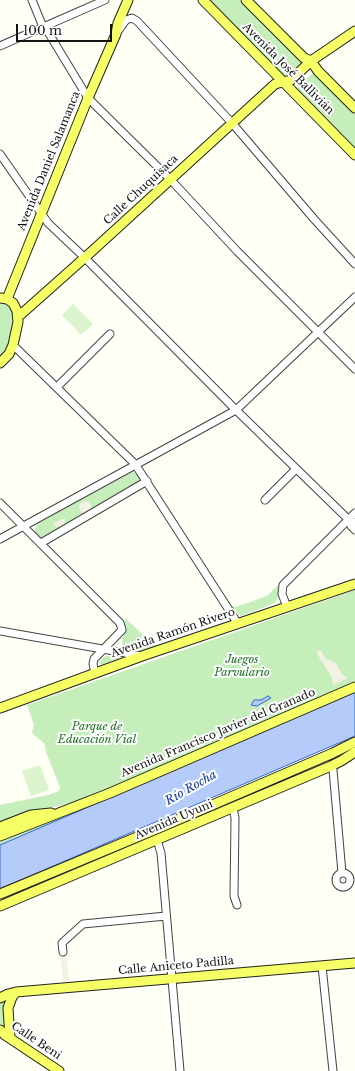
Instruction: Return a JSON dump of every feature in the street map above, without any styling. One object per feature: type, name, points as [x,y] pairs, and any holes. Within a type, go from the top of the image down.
[{"type":"main road","name":"Avenida Daniel Salamanca","points":[[3,298],[41,213],[116,34],[118,23],[128,0]]},
{"type":"main road","name":"Avenida José Ballivián","points":[[203,0],[355,155]]},
{"type":"main road","name":"Avenida José Ballivián","points":[[246,0],[304,58],[311,60],[318,71],[355,108]]},
{"type":"main road","name":"Calle Chuquisaca","points":[[18,317],[85,258],[275,84],[291,80],[311,60],[355,31]]},
{"type":"main road","points":[[0,363],[14,345],[18,317],[15,307],[10,300],[3,298]]},
{"type":"main road","name":"Avenida Ramón Rivero","points":[[0,708],[142,656],[355,584]]},
{"type":"main road","name":"Avenida Francisco Javier del Granado","points":[[62,812],[91,801],[355,687]]},
{"type":"main road","name":"Avenida Uyuni","points":[[0,894],[77,863],[319,759],[355,742]]},
{"type":"main road","name":"Avenida Uyuni","points":[[0,906],[331,766],[355,752]]},
{"type":"main road","points":[[341,761],[355,756]]},
{"type":"main road","points":[[0,827],[31,815],[62,812]]},
{"type":"main road","points":[[0,836],[62,812]]},
{"type":"main road","points":[[0,900],[77,863]]},
{"type":"main road","points":[[0,913],[81,873]]},
{"type":"main road","name":"Calle Aniceto Padilla","points":[[0,998],[16,992],[355,964]]},
{"type":"main road","points":[[4,1034],[8,1008],[12,997],[16,992]]},
{"type":"main road","name":"Calle Beni","points":[[4,1034],[59,1071]]},
{"type":"street","points":[[32,0],[43,27],[48,32],[88,98],[170,179],[238,252],[355,369]]},
{"type":"street","points":[[0,46],[105,0]]},
{"type":"street","name":"Avenida Daniel Salamanca","points":[[116,34],[126,20],[132,18],[137,21],[232,123]]},
{"type":"street","points":[[232,123],[314,219],[355,264]]},
{"type":"street","points":[[0,154],[48,223],[85,258],[296,469],[352,521]]},
{"type":"street","points":[[0,539],[236,410],[355,298]]},
{"type":"street","points":[[57,387],[110,334]]},
{"type":"street","points":[[14,345],[136,464],[238,624]]},
{"type":"street","points":[[265,500],[296,469]]},
{"type":"street","points":[[41,543],[147,482]]},
{"type":"street","points":[[0,503],[120,623],[122,630],[94,659],[93,664],[95,673]]},
{"type":"street","points":[[355,513],[351,526],[355,530]]},
{"type":"street","points":[[287,607],[282,594],[283,585],[352,521]]},
{"type":"street","points":[[0,631],[142,656]]},
{"type":"street","points":[[331,766],[333,770],[342,873]]},
{"type":"street","points":[[233,808],[234,896],[236,905]]},
{"type":"street","points":[[157,840],[162,853],[180,1071]]},
{"type":"street","points":[[63,952],[62,943],[83,924],[166,916]]},
{"type":"street","points":[[322,966],[333,1071]]},
{"type":"green space","points":[[210,0],[240,0],[301,61],[301,64],[289,75],[283,75]]},
{"type":"green space","points":[[312,74],[314,74],[355,114],[355,148],[297,89]]},
{"type":"green space","points":[[0,302],[7,303],[10,307],[13,314],[13,326],[7,348],[0,358]]},
{"type":"green space","points":[[73,304],[93,324],[81,335],[62,315]]},
{"type":"green space","points":[[132,472],[137,474],[143,482],[42,540],[35,534],[35,529],[38,523]]},
{"type":"green space","points":[[279,584],[278,598],[275,603],[241,616],[236,613],[230,605],[236,607],[267,596]]},
{"type":"green space","name":"Parque de Educación Vial","points":[[355,590],[355,683],[83,800],[32,812],[0,824],[0,805],[48,795],[59,791],[60,787],[46,752],[45,744],[32,732],[34,725],[27,705]]},
{"type":"green space","points":[[126,619],[155,646],[140,651],[127,650],[123,648],[124,622]]},
{"type":"green space","points":[[106,656],[116,656],[119,658],[102,665],[99,663]]},
{"type":"green space","points":[[355,745],[355,748],[339,757],[18,895],[64,873]]},
{"type":"green space","points":[[40,765],[49,790],[31,796],[22,771]]},
{"type":"green space","points":[[84,809],[0,845],[0,840]]},
{"type":"green space","points":[[7,999],[5,1030],[0,1024],[0,1004]]},
{"type":"shaded area","points":[[83,501],[87,501],[91,507],[87,513],[83,513],[79,509],[79,505]]},
{"type":"shaded area","points":[[65,518],[65,523],[61,527],[57,527],[53,523]]},
{"type":"shaded area","points":[[320,650],[326,659],[335,662],[342,674],[348,678],[333,685],[332,678],[316,652]]},
{"type":"shaded area","points":[[60,952],[66,952],[69,981],[63,982]]},
{"type":"water","name":"Río Rocha","points":[[355,692],[355,736],[0,889],[0,845]]},
{"type":"water","points":[[268,696],[271,698],[257,706],[251,705],[254,700],[261,700]]},
{"type":"park label","name":"Juegos Parvulario","points":[[242,666]]}]
